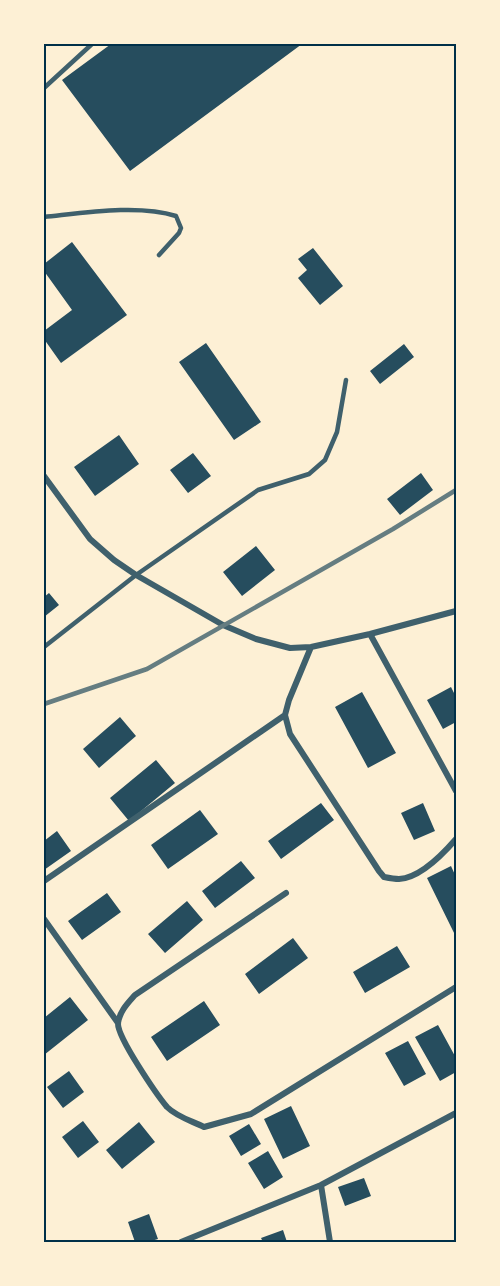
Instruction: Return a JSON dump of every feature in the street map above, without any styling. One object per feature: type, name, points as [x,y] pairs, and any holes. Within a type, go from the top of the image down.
[{"type":"street","points":[[44,476],[90,539],[114,560],[223,625],[256,639],[290,648],[311,647],[370,634],[456,610]]},
{"type":"street","points":[[370,634],[456,791]]},
{"type":"street","points":[[311,647],[288,700],[285,716],[290,734],[379,871],[384,877],[399,879],[418,873],[448,848],[456,838]]},
{"type":"street","points":[[44,881],[285,716]]},
{"type":"street","points":[[286,893],[135,995],[122,1010],[118,1023],[119,1034],[168,1107],[204,1127],[251,1114],[456,987]]},
{"type":"street","points":[[44,919],[118,1023]]},
{"type":"street","points":[[181,1242],[321,1185],[456,1113]]},
{"type":"street","points":[[321,1185],[330,1242]]},
{"type":"lane","points":[[44,88],[92,44]]},
{"type":"lane","points":[[44,217],[118,210],[167,213],[176,216],[181,228],[179,233],[159,255]]},
{"type":"lane","points":[[44,647],[136,574],[258,490],[309,474],[325,460],[337,432],[346,380]]},
{"type":"building","points":[[111,44],[302,44],[130,171],[62,80]]},
{"type":"building","points":[[72,242],[127,315],[61,363],[44,339],[44,331],[72,310],[44,271],[44,264]]},
{"type":"building","points":[[313,248],[343,286],[320,305],[298,278],[307,270],[298,259]]},
{"type":"building","points":[[206,343],[261,422],[234,440],[179,362]]},
{"type":"building","points":[[404,344],[414,357],[380,384],[370,371]]},
{"type":"building","points":[[119,435],[139,464],[95,496],[74,467]]},
{"type":"building","points":[[193,453],[211,476],[188,493],[170,470]]},
{"type":"building","points":[[421,473],[433,490],[400,515],[387,499]]},
{"type":"building","points":[[256,546],[275,570],[242,596],[223,572]]},
{"type":"building","points":[[49,593],[59,605],[44,617],[44,597]]},
{"type":"building","points":[[451,687],[456,697],[456,722],[443,729],[427,700]]},
{"type":"building","points":[[362,692],[396,753],[368,768],[335,707]]},
{"type":"building","points":[[120,717],[136,736],[99,768],[83,749]]},
{"type":"building","points":[[156,760],[175,783],[129,821],[110,798]]},
{"type":"building","points":[[321,803],[334,820],[281,859],[268,841]]},
{"type":"building","points":[[423,803],[435,831],[414,840],[401,813]]},
{"type":"building","points":[[200,810],[218,834],[168,869],[151,845]]},
{"type":"building","points":[[57,831],[71,851],[44,870],[44,841]]},
{"type":"building","points":[[241,861],[255,878],[215,908],[202,891]]},
{"type":"building","points":[[451,866],[456,877],[456,937],[427,878]]},
{"type":"building","points":[[107,893],[121,912],[82,940],[68,921]]},
{"type":"building","points":[[187,901],[203,920],[165,953],[148,934]]},
{"type":"building","points":[[293,938],[308,958],[259,994],[245,974]]},
{"type":"building","points":[[397,946],[410,967],[365,993],[353,972]]},
{"type":"building","points":[[70,997],[88,1020],[44,1055],[44,1018]]},
{"type":"building","points":[[204,1001],[220,1025],[167,1061],[151,1037]]},
{"type":"building","points":[[438,1025],[456,1058],[456,1072],[440,1081],[415,1037]]},
{"type":"building","points":[[408,1041],[426,1074],[404,1086],[385,1053]]},
{"type":"building","points":[[69,1071],[84,1092],[63,1108],[47,1087]]},
{"type":"building","points":[[291,1106],[310,1146],[283,1159],[264,1119]]},
{"type":"building","points":[[83,1121],[99,1142],[78,1158],[62,1137]]},
{"type":"building","points":[[139,1122],[155,1142],[122,1169],[106,1150]]},
{"type":"building","points":[[249,1124],[261,1144],[241,1156],[229,1136]]},
{"type":"building","points":[[268,1151],[283,1177],[264,1189],[248,1163]]},
{"type":"building","points":[[364,1178],[371,1196],[345,1206],[338,1187]]},
{"type":"building","points":[[149,1214],[158,1239],[135,1242],[128,1222]]},
{"type":"building","points":[[283,1230],[287,1242],[263,1242],[261,1238]]},
{"type":"railway","points":[[44,704],[147,669],[393,529],[456,490]]}]
